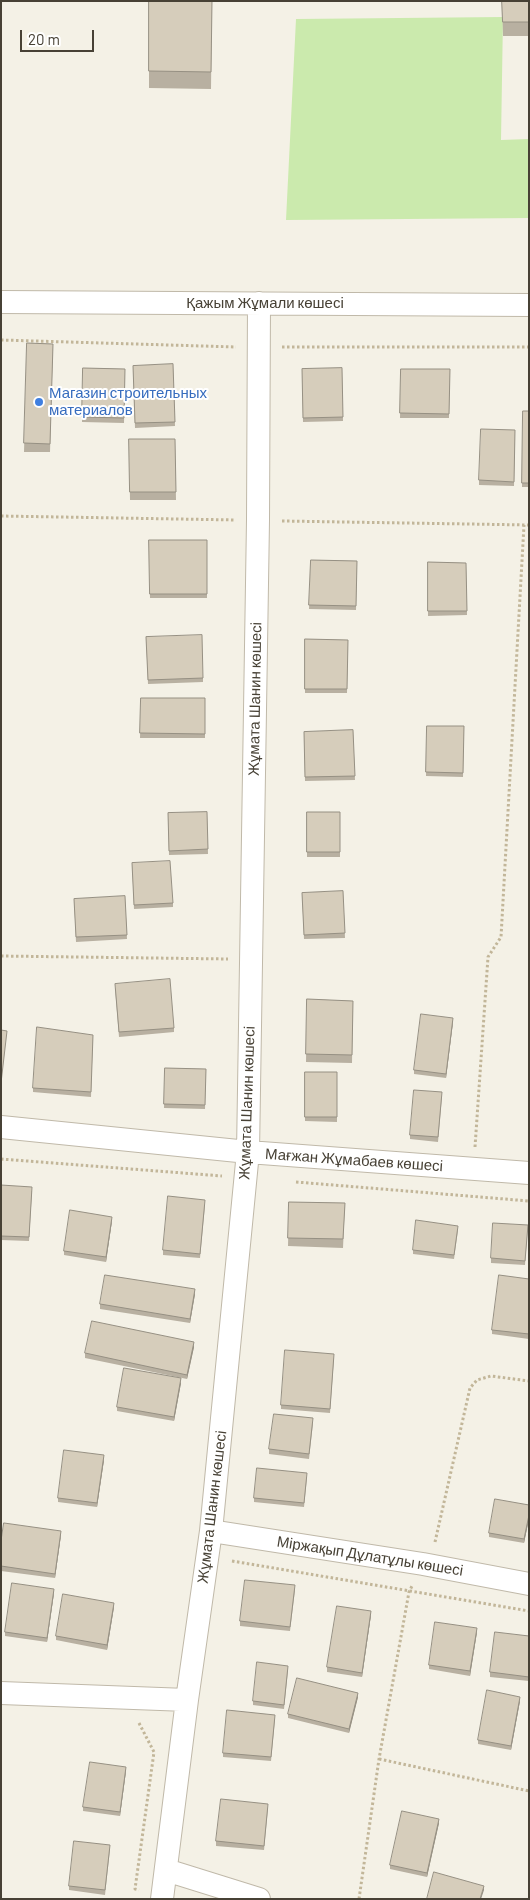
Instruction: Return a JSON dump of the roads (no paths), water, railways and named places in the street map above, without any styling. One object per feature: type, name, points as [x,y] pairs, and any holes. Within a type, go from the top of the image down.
[{"type":"street","name":"Қажым Жұмали көшесі","points":[[1,302],[529,305]]},
{"type":"street","name":"Жұмата Шанин көшесі","points":[[163,1897],[187,1700],[211,1531],[248,1152],[259,303]]},
{"type":"street","name":"Мағжан Жұмабаев көшесі","points":[[1,1127],[248,1152],[529,1172]]},
{"type":"street","name":"Міржақып Дұлатұлы көшесі","points":[[211,1531],[423,1564],[529,1584]]},
{"type":"street","points":[[1,1693],[187,1700]]},
{"type":"street","points":[[166,1870],[259,1899]]},
{"type":"place","name":"Магазин строительных материалов","points":[[39,402]]}]
